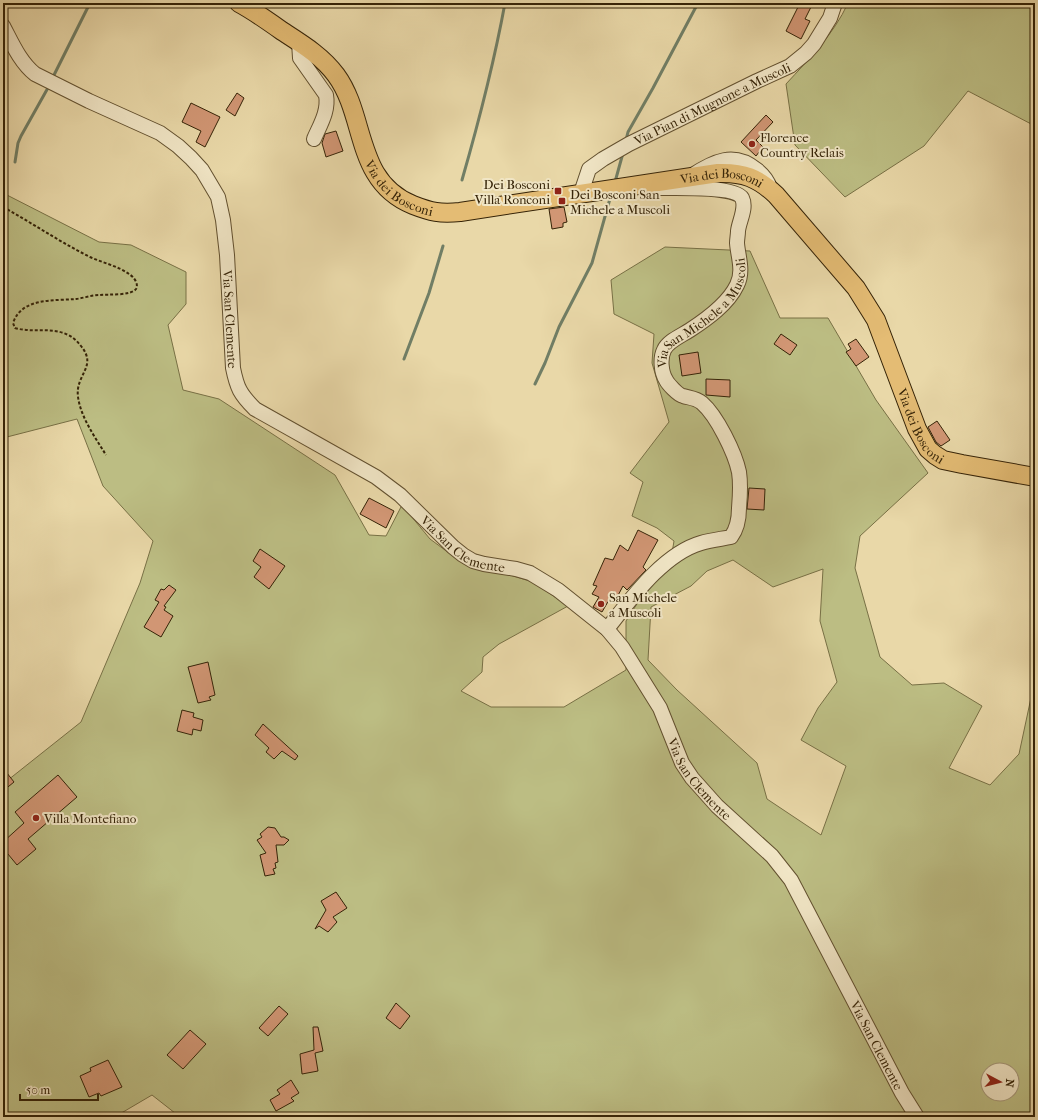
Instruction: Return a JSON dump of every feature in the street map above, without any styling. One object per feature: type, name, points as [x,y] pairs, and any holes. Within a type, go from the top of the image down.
[{"type":"main road","name":"Via dei Bosconi","points":[[239,3],[299,42],[316,54],[327,65],[341,83],[347,94],[370,163],[385,186],[406,202],[436,213],[460,212],[718,173],[736,173],[757,179],[771,190],[846,276],[864,300],[876,320],[917,429],[928,449],[943,460],[1035,477]]},
{"type":"street","name":"Via Pian di Mugnone a Muscoli","points":[[581,193],[589,169],[602,159],[790,66],[806,53],[814,44],[830,18],[835,3]]},
{"type":"street","name":"Via San Clemente","points":[[3,26],[21,60],[28,69],[50,83],[160,133],[178,146],[202,170],[218,197],[223,220],[227,255],[233,368],[236,384],[243,398],[255,409],[388,485],[411,504],[453,547],[464,555],[474,561],[484,564],[516,569],[530,573],[558,590],[607,629],[622,647],[660,708],[682,763],[692,778],[717,806],[772,856],[792,880],[902,1092],[918,1117]]},
{"type":"street","points":[[299,42],[300,58],[326,95],[327,101],[325,115],[314,139]]},
{"type":"street","name":"Via San Michele a Muscoli","points":[[607,629],[636,593],[665,564],[689,548],[701,543],[731,537],[735,532],[739,514],[741,491],[738,470],[728,444],[713,415],[702,403],[694,398],[681,396],[666,380],[662,370],[663,351],[668,343],[692,329],[721,306],[738,284],[741,270],[737,242],[738,228],[743,210],[742,199],[739,195],[719,190],[620,187]]},
{"type":"path","points":[[3,207],[91,257],[128,273],[134,278],[137,284],[134,291],[126,294],[98,295],[44,301],[28,305],[16,315],[13,323],[15,328],[26,331],[59,331],[78,342],[85,350],[87,366],[78,386],[78,398],[89,427],[106,455]]},
{"type":"green space","points":[[848,3],[1035,3],[1035,126],[968,91],[924,146],[845,197],[795,145],[786,84],[828,36]]},
{"type":"green space","points":[[3,193],[99,242],[131,245],[186,272],[186,304],[168,325],[183,390],[219,399],[335,475],[369,535],[386,536],[402,505],[430,539],[464,564],[533,582],[568,606],[499,644],[483,657],[482,672],[461,691],[491,707],[564,707],[626,670],[626,621],[644,593],[670,565],[674,541],[657,528],[632,516],[643,482],[630,473],[669,422],[652,363],[654,334],[614,314],[611,280],[665,247],[750,251],[780,318],[828,318],[876,400],[928,473],[860,536],[855,568],[880,657],[912,685],[944,683],[982,706],[949,768],[990,785],[1019,754],[1035,679],[1035,1117],[180,1117],[152,1095],[118,1115],[118,1117],[3,1117],[3,784],[81,722],[140,583],[153,541],[103,486],[77,419],[3,438]],"holes":[[[733,560],[773,587],[823,569],[820,621],[837,682],[818,708],[801,740],[846,766],[821,835],[767,799],[757,763],[677,690],[648,660],[651,607],[691,586],[707,571]]]},
{"type":"building","points":[[800,3],[813,3],[805,19],[810,21],[801,39],[786,31]]},
{"type":"building","points":[[237,93],[244,98],[235,116],[226,110]]},
{"type":"building","points":[[191,103],[220,117],[205,147],[196,142],[201,131],[182,122]]},
{"type":"building","points":[[766,115],[773,122],[756,140],[763,147],[756,156],[741,142]]},
{"type":"building","points":[[336,131],[343,151],[326,157],[322,143],[325,134]]},
{"type":"building","points":[[564,207],[567,222],[563,223],[563,227],[552,229],[549,209]]},
{"type":"building","points":[[781,334],[797,345],[790,355],[774,344]]},
{"type":"building","points":[[856,339],[869,357],[856,366],[846,352],[851,349],[848,344]]},
{"type":"building","points":[[698,352],[701,373],[682,376],[679,355]]},
{"type":"building","points":[[706,379],[730,380],[730,397],[706,395]]},
{"type":"building","points":[[937,421],[950,440],[941,446],[936,442],[928,427]]},
{"type":"building","points":[[749,488],[765,489],[764,510],[747,509]]},
{"type":"building","points":[[369,498],[394,511],[386,528],[360,514]]},
{"type":"building","points":[[638,530],[658,540],[643,567],[646,570],[627,590],[623,586],[614,603],[609,600],[602,612],[593,607],[599,597],[592,594],[597,586],[593,585],[605,558],[613,560],[620,545],[628,551]]},
{"type":"building","points":[[260,549],[285,566],[269,589],[254,577],[261,567],[253,561]]},
{"type":"building","points":[[169,585],[176,590],[164,606],[166,607],[164,610],[173,616],[161,637],[144,627],[159,602],[155,600],[161,589],[164,590]]},
{"type":"building","points":[[208,662],[215,695],[209,697],[211,700],[198,703],[188,667]]},
{"type":"building","points":[[182,710],[194,713],[193,717],[203,720],[201,731],[193,729],[192,735],[177,731]]},
{"type":"building","points":[[263,724],[298,756],[295,760],[282,751],[274,759],[266,752],[269,748],[255,735]]},
{"type":"building","points":[[3,768],[14,782],[3,791]]},
{"type":"building","name":"Villa Montefiano","points":[[58,775],[77,797],[28,839],[36,849],[17,865],[3,848],[3,842],[24,823],[15,812]]},
{"type":"building","points":[[268,827],[275,828],[281,837],[289,840],[284,845],[276,845],[278,862],[275,863],[276,868],[273,869],[275,874],[265,876],[260,855],[266,853],[257,840],[262,837],[260,834]]},
{"type":"building","points":[[336,892],[347,908],[333,917],[337,922],[328,932],[319,926],[315,929],[326,910],[321,901]]},
{"type":"building","points":[[396,1003],[410,1016],[400,1029],[386,1018]]},
{"type":"building","points":[[279,1006],[288,1014],[268,1036],[259,1028]]},
{"type":"building","points":[[313,1027],[318,1027],[323,1051],[315,1053],[318,1071],[302,1074],[300,1054],[314,1050]]},
{"type":"building","points":[[190,1030],[206,1044],[183,1069],[167,1055]]},
{"type":"building","points":[[108,1060],[122,1087],[101,1096],[99,1093],[89,1097],[80,1076],[91,1071],[90,1068]]},
{"type":"building","points":[[291,1080],[299,1093],[291,1098],[294,1101],[276,1111],[270,1100],[280,1094],[277,1090]]},
{"type":"waterway","points":[[52,79],[90,3]]},
{"type":"waterway","points":[[462,180],[486,92],[505,3]]},
{"type":"waterway","points":[[626,140],[628,132],[698,3]]},
{"type":"waterway","points":[[15,162],[18,143],[21,136],[49,86]]},
{"type":"waterway","points":[[615,182],[623,153]]},
{"type":"waterway","points":[[535,384],[559,327],[592,263],[611,195]]},
{"type":"waterway","points":[[404,359],[429,293],[443,246]]},
{"type":"place","name":"Florence Country Relais","points":[[752,144]]},
{"type":"place","name":"Dei Bosconi Villa Ronconi","points":[[558,191]]},
{"type":"place","name":"Dei Bosconi San Michele a Muscoli","points":[[562,201]]},
{"type":"place","name":"San Michele a Muscoli","points":[[601,604]]},
{"type":"place","name":"Villa Montefiano","points":[[36,818]]}]
